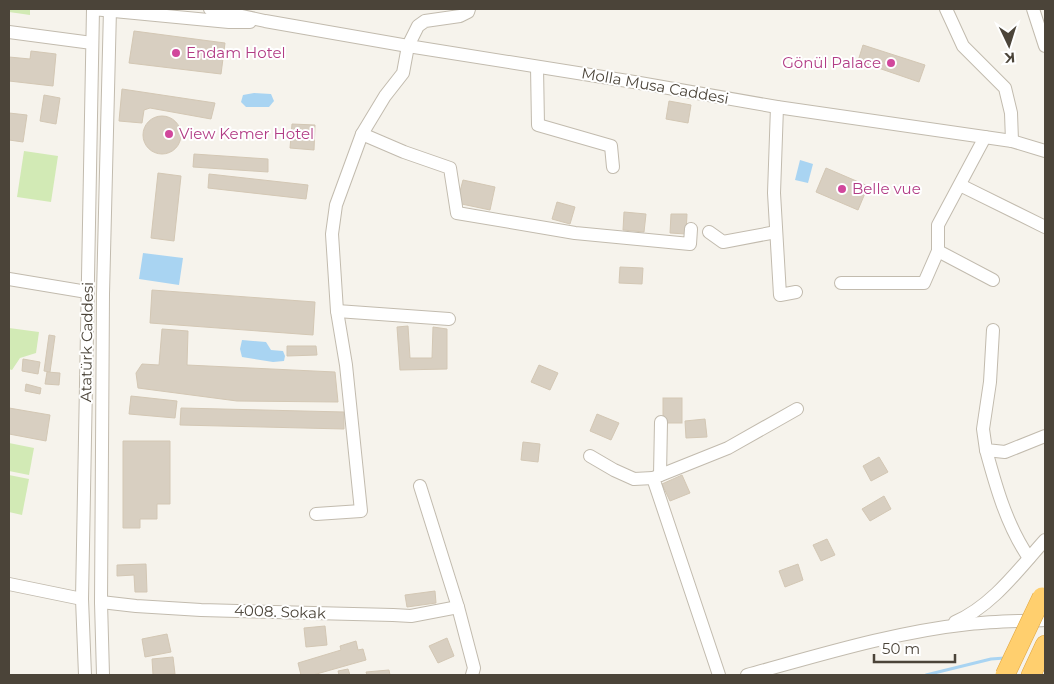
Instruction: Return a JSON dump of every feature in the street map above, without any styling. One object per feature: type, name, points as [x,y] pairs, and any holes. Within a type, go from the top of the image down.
[{"type":"highway","points":[[1005,675],[1044,595]]},
{"type":"highway","points":[[1031,675],[1045,645]]},
{"type":"street","points":[[93,9],[110,9],[229,22],[265,21]]},
{"type":"street","name":"Atatürk Caddesi","points":[[85,675],[82,599],[93,9]]},
{"type":"street","name":"Atatürk Caddesi","points":[[103,675],[101,602],[103,294],[110,9]]},
{"type":"street","points":[[210,9],[265,21]]},
{"type":"street","points":[[316,514],[361,511],[346,365],[337,310],[332,234],[336,204],[362,134],[385,96],[403,72],[408,46],[418,26],[425,21],[460,16],[468,12],[469,9]]},
{"type":"street","points":[[946,9],[964,46],[1005,88],[1011,113],[1012,141]]},
{"type":"street","points":[[1033,9],[1045,46]]},
{"type":"street","name":"Molla Musa Caddesi","points":[[265,21],[777,107],[1012,141],[1045,150]]},
{"type":"street","points":[[9,32],[92,43]]},
{"type":"street","points":[[537,67],[538,125],[611,146],[612,167]]},
{"type":"street","points":[[777,107],[774,192],[780,296],[796,292]]},
{"type":"street","points":[[362,134],[404,152],[450,168],[457,213],[575,233],[690,244],[691,229]]},
{"type":"street","points":[[841,283],[924,283],[938,251],[938,225],[985,137]]},
{"type":"street","points":[[960,185],[1045,227]]},
{"type":"street","points":[[709,232],[723,242],[776,232]]},
{"type":"street","points":[[938,251],[994,280]]},
{"type":"street","points":[[9,279],[87,292]]},
{"type":"street","points":[[337,310],[449,319]]},
{"type":"street","points":[[993,330],[990,382],[983,429],[986,450],[1008,518],[1019,544],[1029,558]]},
{"type":"street","points":[[590,456],[634,479],[656,476],[728,448],[797,409]]},
{"type":"street","points":[[660,422],[656,476],[719,675]]},
{"type":"street","points":[[986,450],[1005,452],[1045,436]]},
{"type":"street","points":[[420,486],[458,607],[474,668],[472,675]]},
{"type":"street","points":[[941,628],[968,616],[987,602],[1045,540]]},
{"type":"street","points":[[9,584],[82,599]]},
{"type":"street","name":"4008. Sokak","points":[[101,602],[192,609],[402,616],[458,607]]},
{"type":"street","points":[[747,675],[823,654],[941,628],[970,624],[1045,620]]},
{"type":"green space","points":[[9,9],[30,9],[30,15],[9,12]]},
{"type":"green space","points":[[24,151],[58,156],[51,202],[17,197]]},
{"type":"green space","points":[[9,328],[39,332],[36,353],[20,358],[12,370],[9,369]]},
{"type":"green space","points":[[9,443],[34,448],[29,475],[9,471]]},
{"type":"green space","points":[[9,475],[29,479],[22,515],[9,512]]},
{"type":"water","points":[[254,93],[271,94],[274,101],[269,107],[246,107],[241,102],[243,95]]},
{"type":"water","points":[[800,160],[813,164],[808,183],[795,180]]},
{"type":"water","points":[[143,253],[183,258],[179,285],[139,279]]},
{"type":"water","points":[[242,340],[266,342],[271,350],[283,351],[284,361],[273,362],[242,357],[240,349]]},
{"type":"building","points":[[134,31],[225,43],[221,74],[129,63]]},
{"type":"building","name":"Gönül Palace","points":[[863,45],[925,65],[919,82],[858,61]]},
{"type":"building","points":[[31,51],[56,54],[53,86],[9,81],[9,57],[30,59]]},
{"type":"building","points":[[122,89],[215,103],[211,119],[150,108],[144,110],[142,123],[119,121]]},
{"type":"building","points":[[44,95],[60,98],[56,124],[40,121]]},
{"type":"building","points":[[669,101],[691,105],[688,123],[666,119]]},
{"type":"building","points":[[9,113],[27,115],[23,142],[9,140]]},
{"type":"building","points":[[162,116],[175,122],[181,135],[175,148],[162,154],[149,148],[143,135],[149,122]]},
{"type":"building","points":[[292,124],[315,125],[314,150],[290,148]]},
{"type":"building","points":[[194,154],[268,159],[268,172],[193,167]]},
{"type":"building","name":"Belle vue","points":[[826,168],[868,186],[858,210],[816,192]]},
{"type":"building","points":[[158,173],[181,176],[174,241],[151,238]]},
{"type":"building","points":[[209,174],[308,185],[306,199],[208,188]]},
{"type":"building","points":[[463,180],[495,187],[490,210],[457,203]]},
{"type":"building","points":[[557,202],[575,207],[570,224],[552,219]]},
{"type":"building","points":[[624,212],[646,214],[644,232],[623,230]]},
{"type":"building","points":[[671,214],[687,214],[686,234],[670,233]]},
{"type":"building","points":[[620,267],[643,268],[642,284],[619,283]]},
{"type":"building","points":[[152,290],[315,302],[313,335],[150,323]]},
{"type":"building","points":[[408,326],[410,358],[432,358],[433,327],[447,329],[447,369],[400,370],[397,327]]},
{"type":"building","points":[[162,329],[188,331],[187,365],[335,372],[338,402],[237,401],[138,388],[136,373],[142,364],[159,365]]},
{"type":"building","points":[[49,335],[55,336],[50,372],[44,371]]},
{"type":"building","points":[[287,346],[316,346],[317,355],[287,356]]},
{"type":"building","points":[[23,359],[40,362],[38,374],[22,371]]},
{"type":"building","points":[[539,365],[558,373],[550,390],[531,382]]},
{"type":"building","points":[[47,372],[60,373],[59,385],[45,384]]},
{"type":"building","points":[[26,384],[41,388],[40,394],[25,391]]},
{"type":"building","points":[[131,396],[177,401],[175,418],[129,414]]},
{"type":"building","points":[[663,398],[682,398],[682,423],[663,423]]},
{"type":"building","points":[[9,408],[50,415],[46,441],[9,434]]},
{"type":"building","points":[[181,408],[344,412],[344,429],[180,425]]},
{"type":"building","points":[[597,414],[619,423],[611,440],[590,431]]},
{"type":"building","points":[[705,419],[707,437],[686,438],[685,421]]},
{"type":"building","points":[[123,441],[170,441],[170,504],[157,504],[157,519],[140,519],[140,528],[123,528]]},
{"type":"building","points":[[523,442],[540,444],[538,462],[521,460]]},
{"type":"building","points":[[879,457],[888,472],[871,481],[863,466]]},
{"type":"building","points":[[682,475],[690,493],[670,501],[662,484]]},
{"type":"building","points":[[884,496],[891,509],[870,521],[862,509]]},
{"type":"building","points":[[827,539],[835,555],[821,561],[813,545]]},
{"type":"building","points":[[146,564],[147,592],[135,592],[134,575],[117,576],[117,565]]},
{"type":"building","points":[[798,564],[803,580],[785,587],[779,571]]},
{"type":"building","points":[[435,591],[436,603],[407,607],[405,595]]},
{"type":"building","points":[[325,626],[327,645],[306,647],[304,628]]},
{"type":"building","points":[[167,634],[171,652],[145,657],[142,639]]},
{"type":"building","points":[[447,638],[454,656],[438,663],[429,646]]},
{"type":"building","points":[[356,641],[358,650],[363,649],[366,660],[313,675],[301,675],[298,663],[341,650],[340,646]]},
{"type":"building","points":[[173,657],[175,674],[153,675],[152,659]]},
{"type":"building","points":[[348,669],[350,675],[339,675],[338,671]]},
{"type":"building","points":[[389,670],[390,675],[367,675],[366,672]]},
{"type":"waterway","points":[[926,675],[991,659],[1005,658]]},
{"type":"place","name":"Endam Hotel","points":[[176,53]]},
{"type":"place","name":"Gönül Palace","points":[[891,63]]},
{"type":"place","name":"View Kemer Hotel","points":[[169,134]]},
{"type":"place","name":"Belle vue","points":[[842,189]]}]
